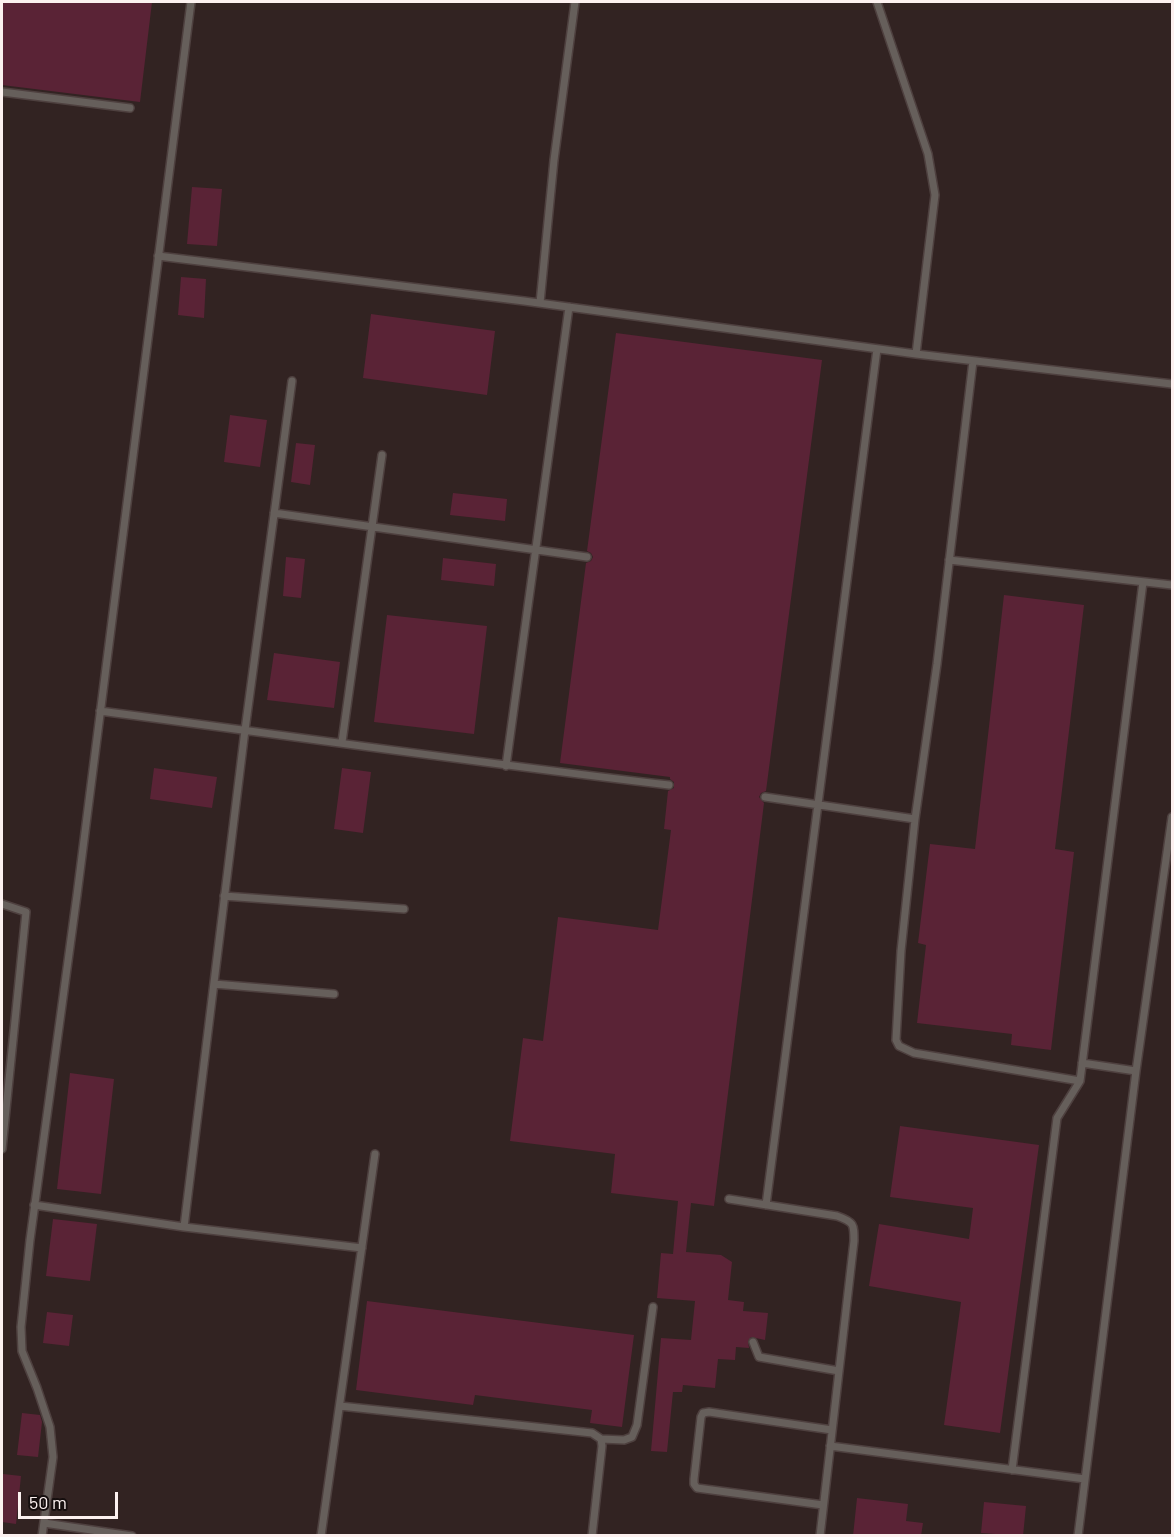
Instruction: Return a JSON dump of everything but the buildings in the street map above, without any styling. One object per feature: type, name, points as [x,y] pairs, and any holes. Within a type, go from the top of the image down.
[{"type":"lane","points":[[42,1536],[53,1457],[50,1427],[22,1351],[21,1327],[34,1205],[191,2]]},
{"type":"lane","points":[[540,303],[575,2]]},
{"type":"lane","points":[[877,2],[928,154],[935,195],[916,354]]},
{"type":"lane","points":[[2,92],[130,108]]},
{"type":"lane","points":[[159,256],[540,303],[916,354],[1173,384]]},
{"type":"lane","points":[[506,766],[569,307]]},
{"type":"lane","points":[[766,1205],[877,349]]},
{"type":"lane","points":[[973,361],[915,819],[901,951],[896,1040],[899,1046],[914,1053],[1080,1081]]},
{"type":"lane","points":[[184,1227],[245,730],[292,381]]},
{"type":"lane","points":[[342,742],[382,454]]},
{"type":"lane","points":[[274,513],[587,557]]},
{"type":"lane","points":[[949,560],[1173,585]]},
{"type":"lane","points":[[1012,1470],[1057,1118],[1080,1081],[1143,582]]},
{"type":"lane","points":[[100,711],[506,766],[669,785]]},
{"type":"lane","points":[[765,797],[915,819]]},
{"type":"lane","points":[[1078,1536],[1136,1071],[1173,817]]},
{"type":"lane","points":[[224,896],[404,909]]},
{"type":"lane","points":[[2,904],[26,912],[2,1149]]},
{"type":"lane","points":[[214,984],[334,994]]},
{"type":"lane","points":[[1082,1063],[1136,1071]]},
{"type":"lane","points":[[321,1536],[375,1154]]},
{"type":"lane","points":[[729,1199],[837,1216],[848,1220],[854,1226],[820,1536]]},
{"type":"lane","points":[[34,1205],[184,1227],[362,1248]]},
{"type":"lane","points":[[340,1407],[592,1433],[601,1439],[624,1440],[632,1437],[637,1425],[653,1307]]},
{"type":"lane","points":[[753,1342],[759,1357],[839,1371]]},
{"type":"lane","points":[[823,1505],[697,1488],[694,1479],[701,1417],[703,1413],[709,1412],[832,1430]]},
{"type":"lane","points":[[592,1536],[601,1439]]},
{"type":"lane","points":[[830,1446],[1084,1479]]},
{"type":"lane","points":[[44,1523],[132,1536]]}]
